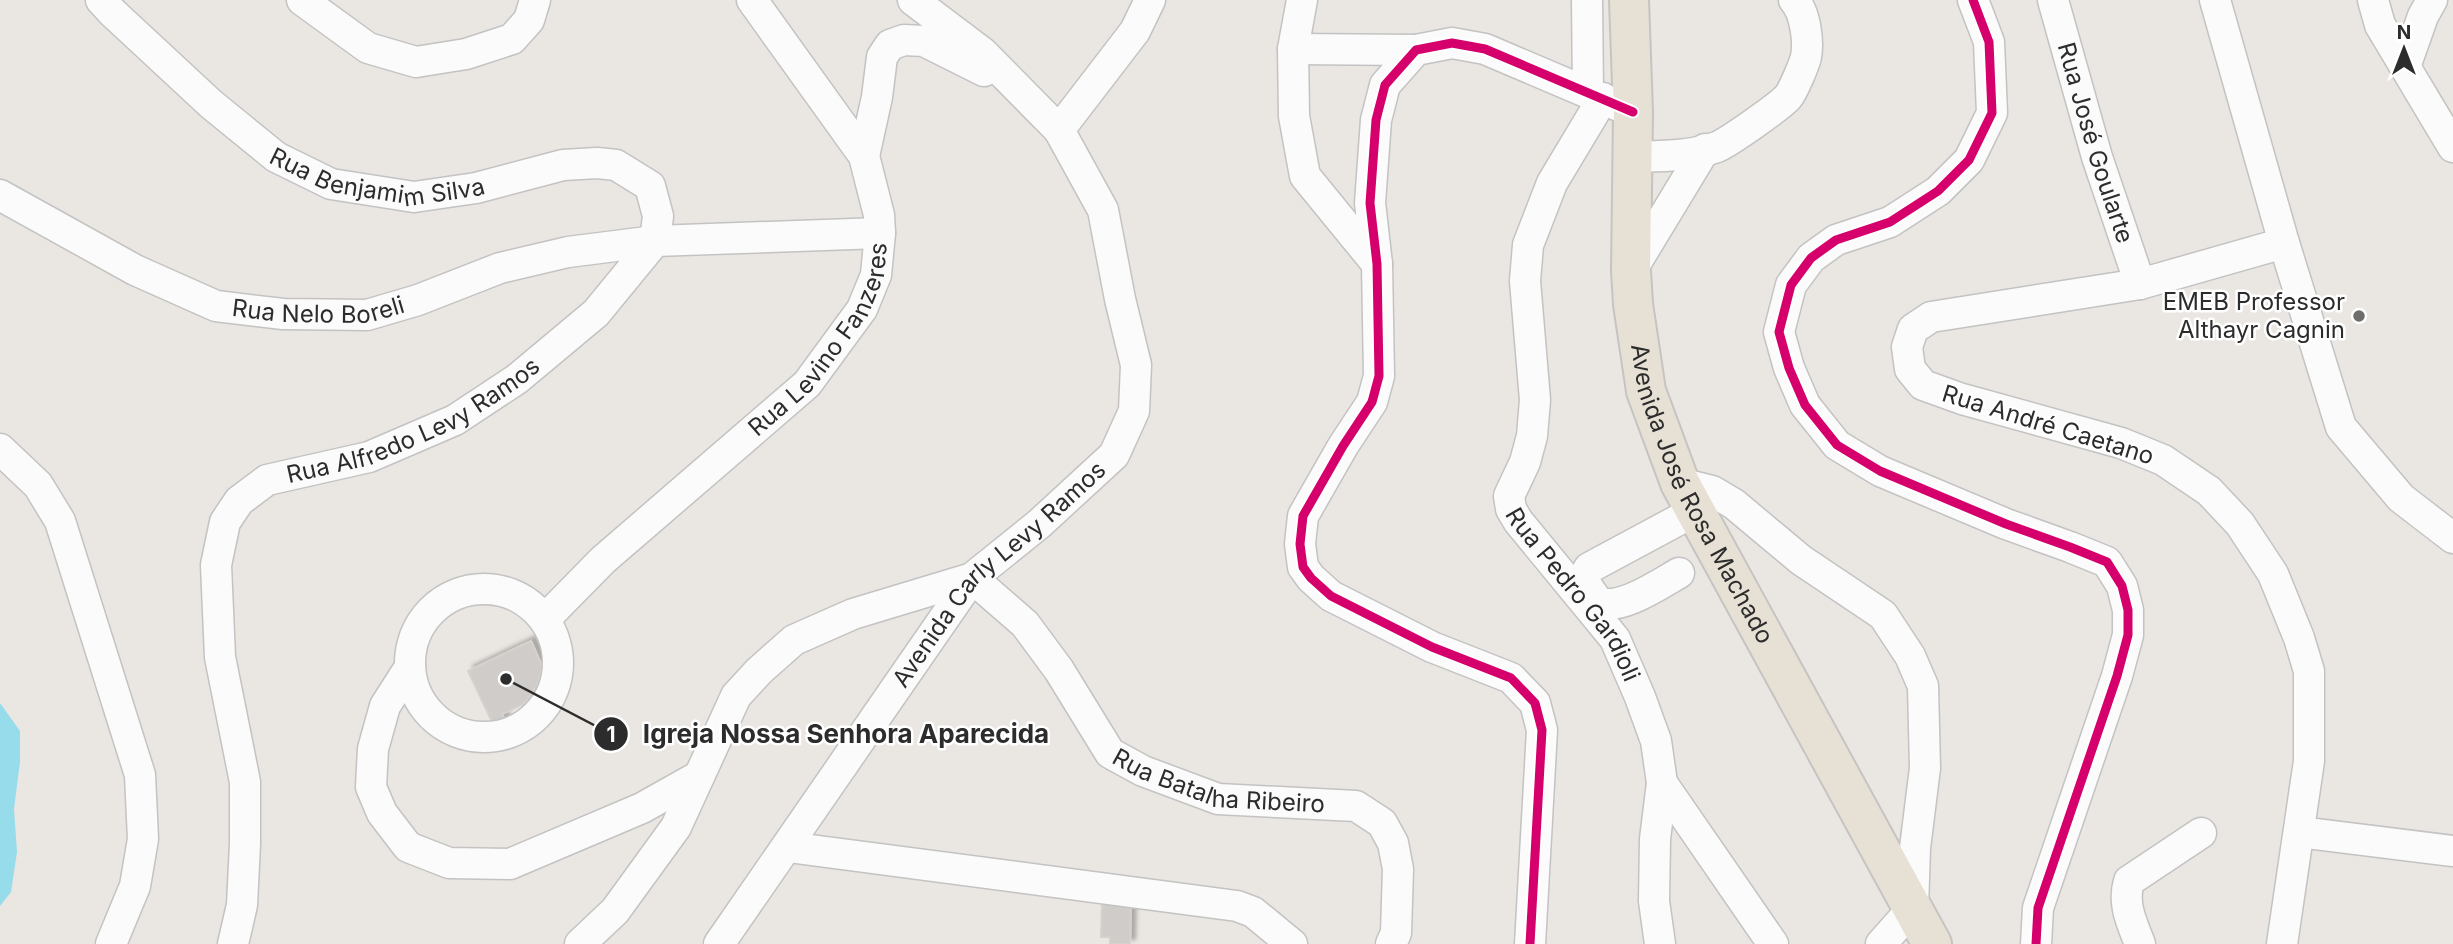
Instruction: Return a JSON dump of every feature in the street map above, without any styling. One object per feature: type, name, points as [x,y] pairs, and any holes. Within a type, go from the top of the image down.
[{"type":"main road","name":"Avenida José Rosa Machado","points":[[1629,0],[1608,100],[1630,157],[1633,304],[1646,391],[1688,497],[1932,944]]},
{"type":"street","name":"Rua Benjamim Silva","points":[[101,0],[211,104],[276,157],[331,184],[414,197],[476,188],[563,166],[597,163],[616,166],[650,186],[658,216],[655,241]]},
{"type":"street","points":[[302,0],[368,48],[416,62],[467,54],[512,39],[528,20],[535,0]]},
{"type":"street","name":"Rua Levino Fanzeres","points":[[545,619],[603,560],[807,384],[862,309],[876,275],[879,215],[864,156],[752,0]]},
{"type":"street","name":"Avenida Carly Levy Ramos","points":[[719,944],[972,578],[1039,524],[1114,455],[1134,411],[1136,365],[1103,210],[1059,130],[983,52],[913,0]]},
{"type":"street","points":[[1059,130],[1135,31],[1150,0]]},
{"type":"street","points":[[1303,0],[1293,49],[1294,116],[1306,176],[1377,264]]},
{"type":"street","points":[[1587,0],[1608,100]]},
{"type":"street","points":[[1630,157],[1680,156],[1717,146],[1741,132],[1788,97],[1806,57],[1801,7],[1794,0]]},
{"type":"street","points":[[1973,0],[1989,42],[1992,113],[1969,160],[1938,191],[1890,222],[1836,240],[1811,258],[1791,285],[1779,332],[1789,368],[1805,405],[1836,445],[1880,471],[2006,524],[2106,562],[2122,586],[2128,610],[2129,635],[2038,908],[2036,944]]},
{"type":"street","name":"Rua José Goularte","points":[[2053,0],[2097,157],[2140,284]]},
{"type":"street","points":[[2215,0],[2284,243],[2341,427],[2401,498],[2448,524]]},
{"type":"street","points":[[2373,0],[2380,25],[2453,147]]},
{"type":"street","points":[[2405,67],[2423,16],[2432,0]]},
{"type":"street","points":[[864,156],[877,97],[882,57],[890,45],[904,40],[924,41],[985,72],[1004,75]]},
{"type":"street","points":[[1293,49],[1416,50],[1452,43],[1485,49],[1608,100]]},
{"type":"street","points":[[1416,50],[1385,85],[1376,120],[1370,203],[1377,264],[1379,376],[1371,402],[1303,516],[1300,544],[1303,567],[1331,596],[1432,647],[1511,678],[1535,704],[1542,730],[1530,944]]},
{"type":"street","name":"Rua Pedro Gardioli","points":[[1608,100],[1552,183],[1528,245],[1525,281],[1535,400],[1532,436],[1525,462],[1509,496],[1511,509],[1518,521],[1615,639],[1656,741],[1662,783],[1655,839],[1654,901],[1660,944]]},
{"type":"street","points":[[1631,271],[1705,149]]},
{"type":"street","name":"Rua Nelo Boreli","points":[[0,195],[135,270],[216,306],[283,314],[367,315],[418,300],[500,268],[568,253],[655,241],[880,233]]},
{"type":"street","name":"Rua Alfredo Levy Ramos","points":[[233,944],[242,905],[245,782],[220,657],[216,565],[225,522],[239,501],[267,480],[369,457],[455,420],[517,379],[596,313],[655,241]]},
{"type":"street","name":"Rua André Caetano","points":[[2282,944],[2309,761],[2309,671],[2299,638],[2273,574],[2241,524],[2209,491],[2163,460],[2121,443],[1962,399],[1923,385],[1910,369],[1907,347],[1913,329],[1931,317],[2140,284],[2284,243]]},
{"type":"street","points":[[0,449],[38,485],[60,521],[140,775],[144,839],[135,886],[111,944]]},
{"type":"street","points":[[1679,573],[1622,603],[1609,605],[1598,602],[1584,583],[1584,575],[1589,568],[1688,497],[1712,491],[1734,504],[1801,560],[1883,615],[1910,656],[1923,686],[1925,768],[1915,848],[1913,908],[1881,944]]},
{"type":"street","points":[[580,944],[615,911],[676,827],[737,696],[759,671],[794,640],[853,614],[972,578]]},
{"type":"street","name":"Rua Batalha Ribeiro","points":[[972,578],[1025,624],[1059,670],[1110,753],[1143,771],[1217,799],[1356,806],[1382,823],[1393,843],[1398,869],[1396,933],[1391,944]]},
{"type":"street","points":[[480,588],[505,591],[528,602],[545,619],[556,641],[560,665],[555,690],[542,711],[524,727],[501,736],[476,738],[452,731],[432,717],[417,697],[410,667],[410,649],[419,626],[435,607],[456,594],[480,588]]},
{"type":"street","points":[[410,667],[385,706],[373,749],[371,787],[382,813],[408,847],[449,863],[510,864],[642,808],[699,776]]},
{"type":"street","points":[[1662,783],[1773,944]]},
{"type":"street","points":[[2299,832],[2453,851]]},
{"type":"street","points":[[2140,944],[2127,909],[2125,893],[2129,881],[2201,833]]},
{"type":"street","points":[[788,846],[1237,906],[1253,912],[1292,944]]},
{"type":"water","points":[[0,703],[20,731],[20,762],[14,809],[17,852],[11,892],[0,906]]},
{"type":"building","points":[[531,641],[542,666],[538,684],[523,704],[502,714],[505,721],[493,724],[468,671]]},
{"type":"building","points":[[1102,901],[1131,902],[1130,944],[1110,944],[1110,937],[1101,937]]},
{"type":"cycle path","points":[[1973,0],[1989,42],[1992,113],[1969,160],[1938,191],[1890,222],[1836,240],[1811,258],[1791,285],[1779,332],[1789,368],[1805,405],[1837,445],[1880,471],[2006,524],[2107,562],[2122,586],[2128,610],[2128,635],[2117,676],[2038,908],[2036,944]]},
{"type":"cycle path","points":[[1530,944],[1542,730],[1535,703],[1511,678],[1432,647],[1331,596],[1303,567],[1300,544],[1303,516],[1372,402],[1379,376],[1377,264],[1370,203],[1376,120],[1385,85],[1416,50],[1452,43],[1485,49],[1633,112]]},
{"type":"place","name":"EMEB Professor Althayr Cagnin","points":[[2359,316]]},
{"type":"place","name":"Igreja Nossa Senhora Aparecida","points":[[506,679]]}]
